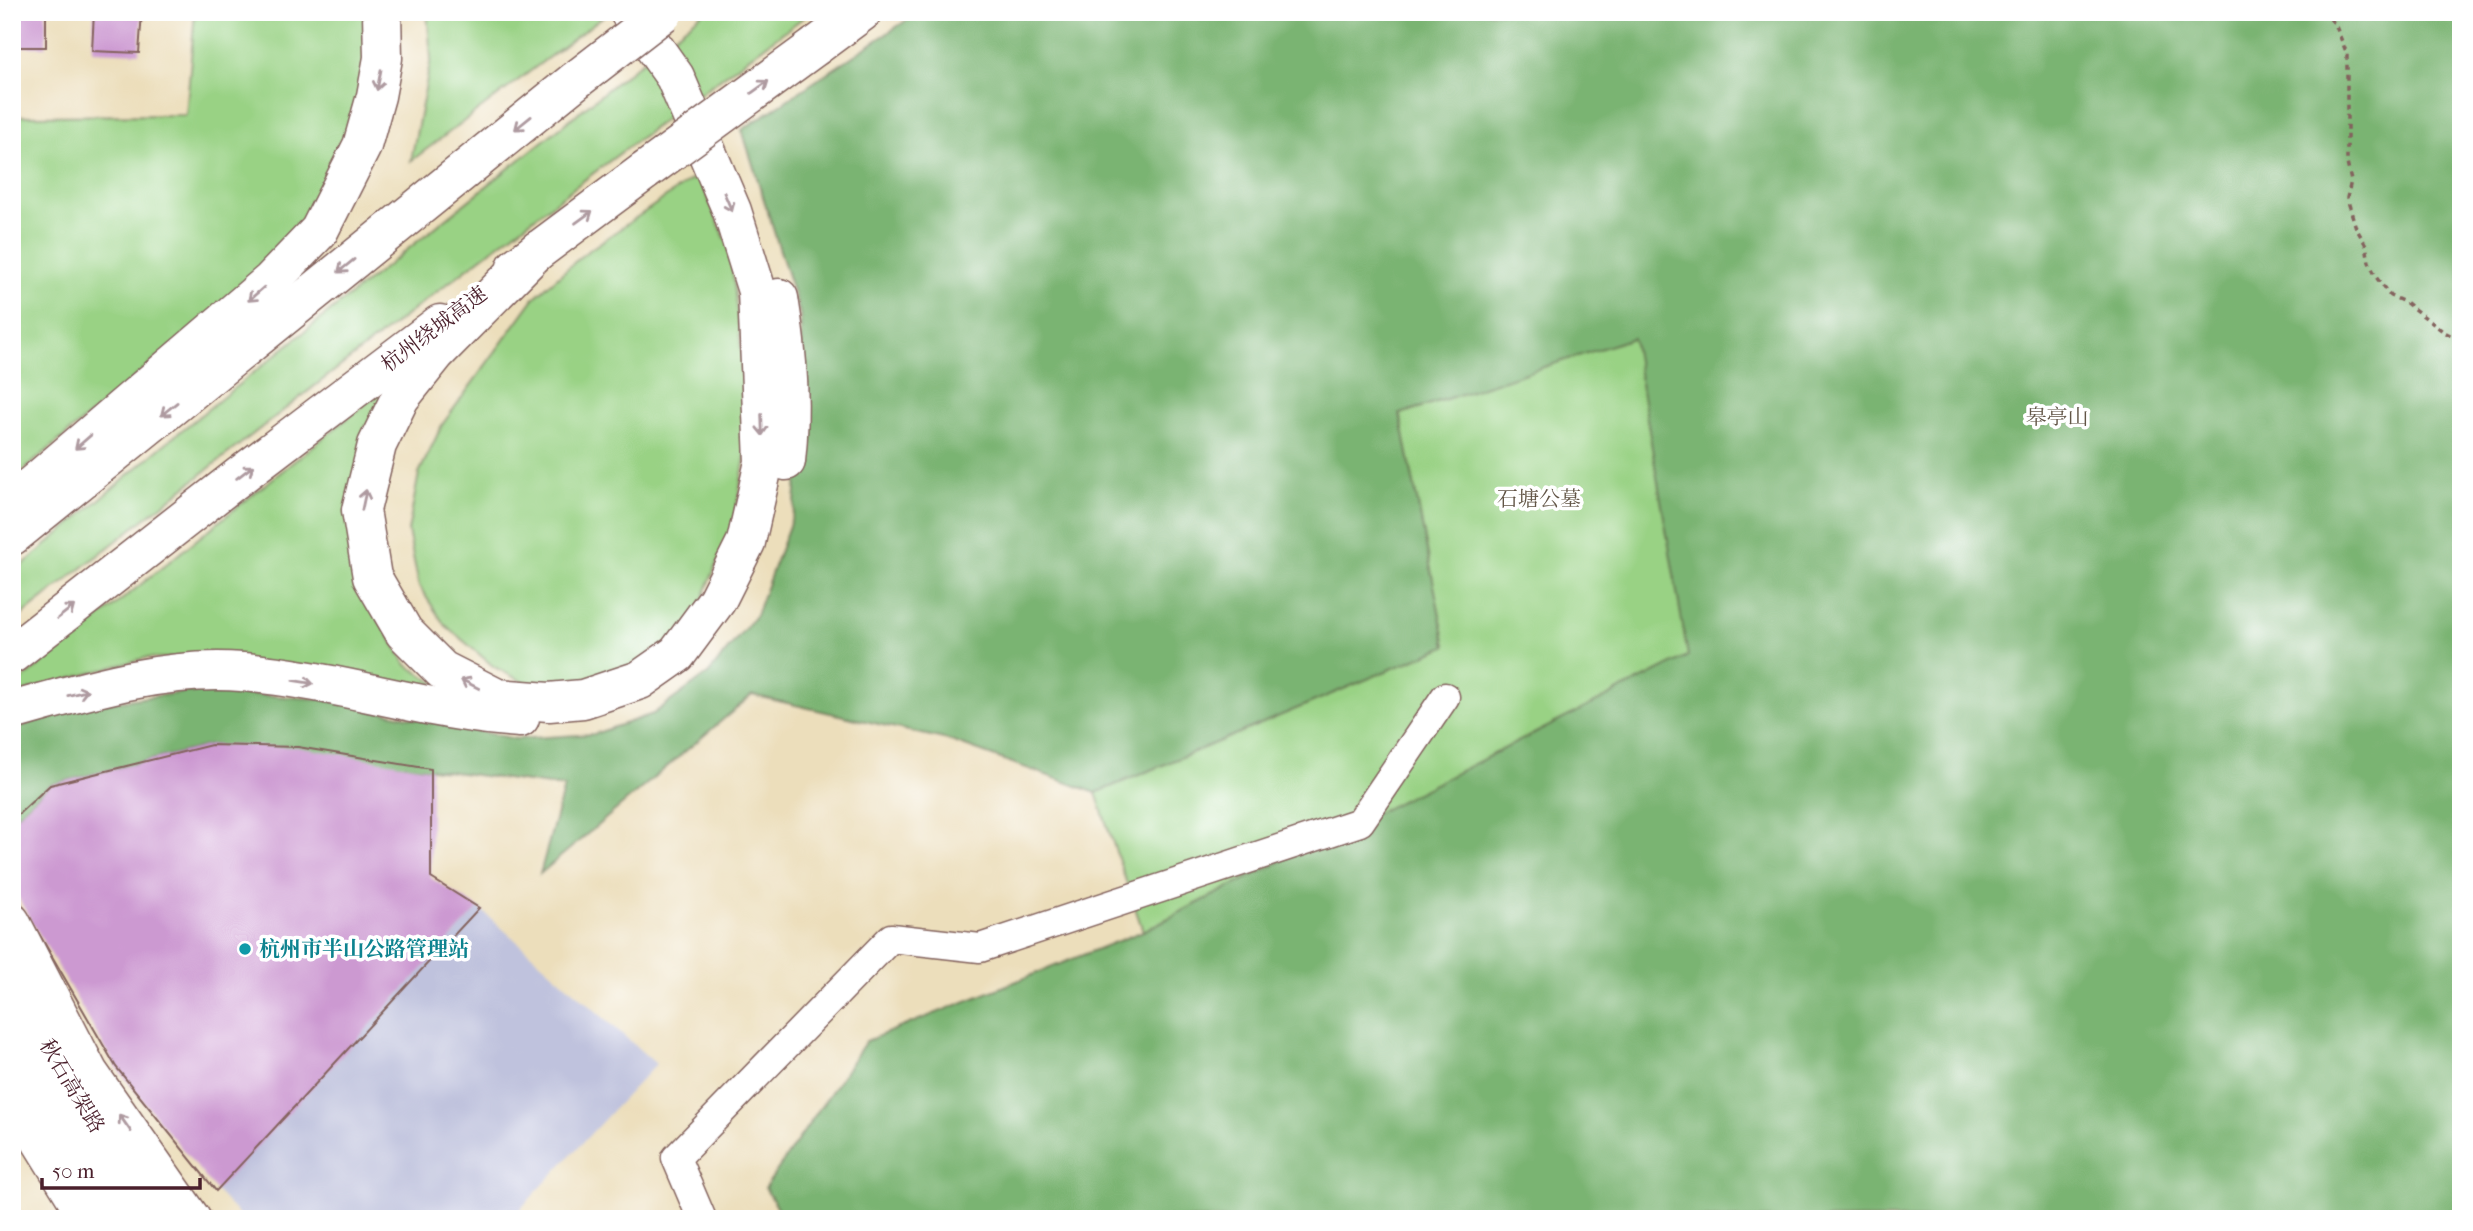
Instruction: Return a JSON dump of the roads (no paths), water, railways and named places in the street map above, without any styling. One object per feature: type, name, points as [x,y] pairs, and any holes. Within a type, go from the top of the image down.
[{"type":"highway","points":[[12,505],[271,281],[319,231],[362,146],[383,58],[382,12]]},
{"type":"highway","points":[[538,250],[436,353],[400,398],[377,445],[361,510],[372,578],[404,632],[442,670],[497,698],[549,702],[583,699],[640,680],[677,654],[718,600],[746,542],[764,462],[757,291],[732,211],[675,77],[629,12]]},
{"type":"highway","points":[[12,536],[662,12],[706,88],[757,204],[771,249],[788,361],[789,432],[782,492],[769,538],[745,596],[713,645],[673,683],[631,707],[588,719],[535,720],[484,716],[326,685],[242,672],[184,673],[127,681],[12,711]]},
{"type":"highway","name":"杭州绕城高速","points":[[12,654],[241,475],[538,250],[862,12]]},
{"type":"highway","name":"秋石高架路","points":[[12,982],[66,1080],[121,1162],[164,1219]]},
{"type":"highway","name":"秋石高架路","points":[[12,1054],[39,1100],[121,1219]]},
{"type":"main road","points":[[12,921],[90,1073],[193,1219]]},
{"type":"main road","points":[[12,1097],[90,1219]]},
{"type":"street","points":[[702,1219],[676,1158],[891,938],[980,948],[1360,822],[1445,697]]},
{"type":"place","name":"杭州市半山公路管理站","points":[[245,949]]},
{"type":"park label","name":"皋亭山","points":[[2057,417]]},
{"type":"park label","name":"石塘公墓","points":[[1539,499]]}]
